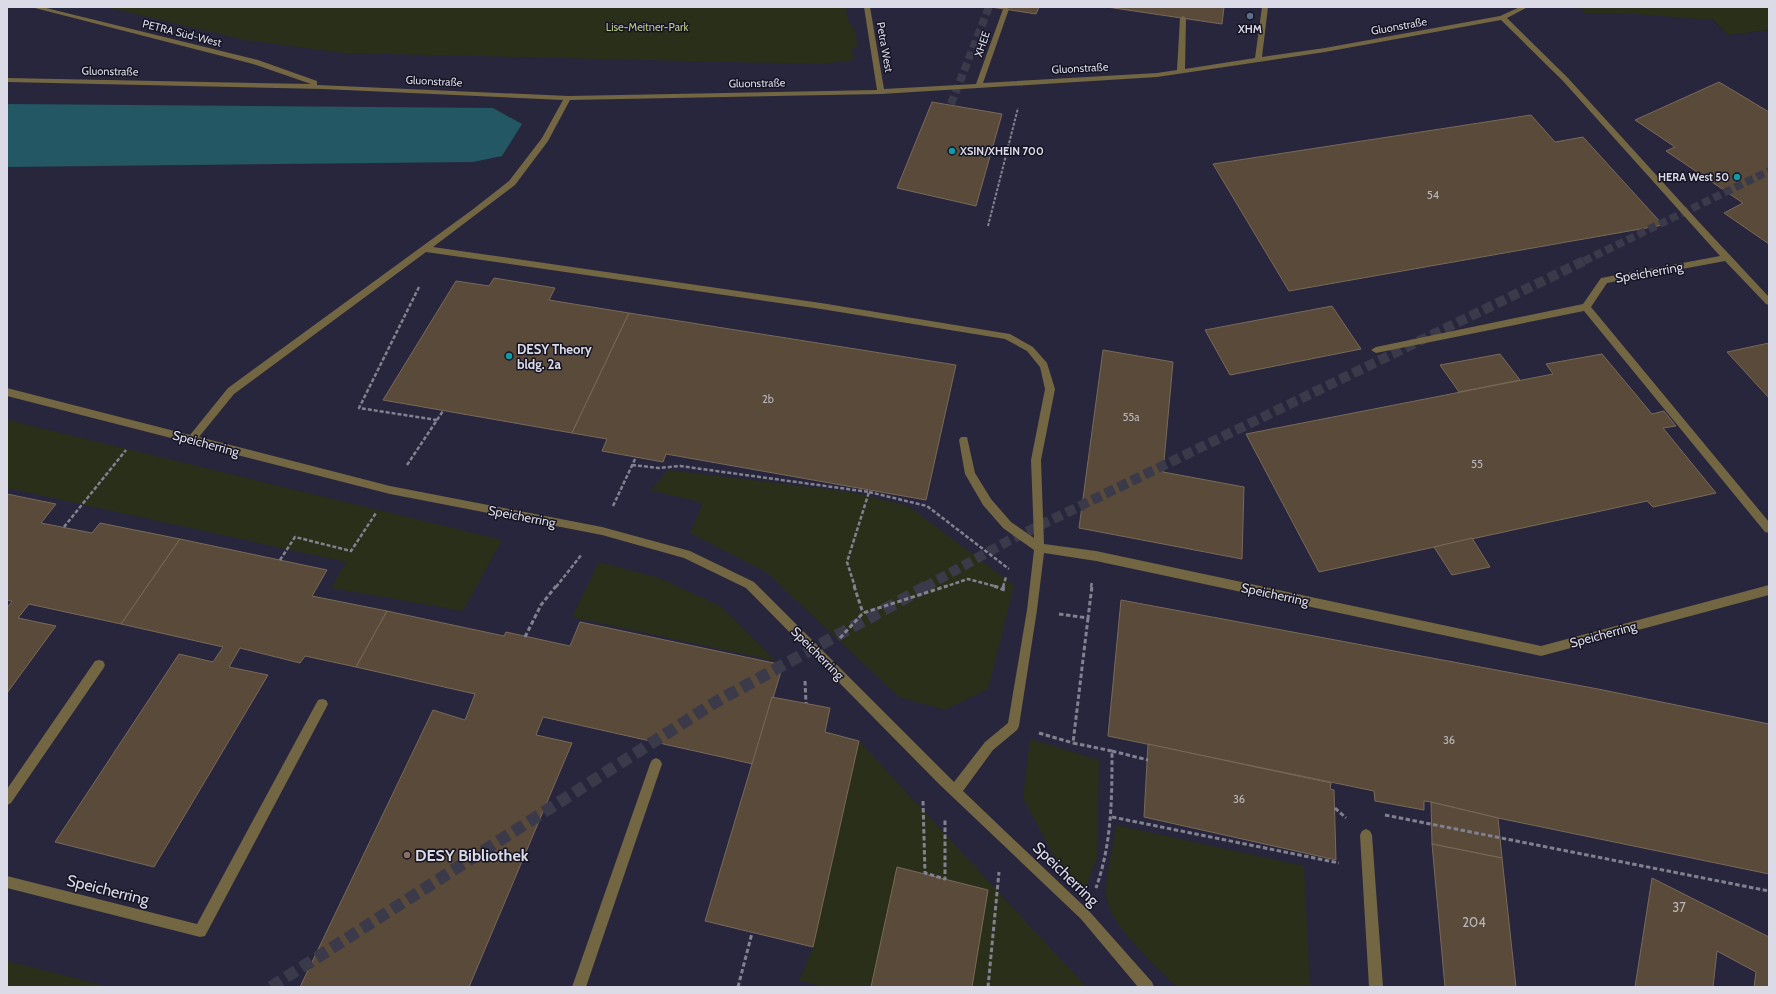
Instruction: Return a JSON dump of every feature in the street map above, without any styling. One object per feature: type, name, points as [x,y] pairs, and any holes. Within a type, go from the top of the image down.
[{"type":"lane","name":"PETRA Süd-West","points":[[34,7],[255,62],[323,87]]},
{"type":"lane","name":"Petra West","points":[[867,7],[882,92]]},
{"type":"lane","points":[[1258,60],[1265,7]]},
{"type":"lane","name":"Gluonstraße","points":[[7,80],[323,87],[568,98],[882,92],[1157,75],[1181,72],[1325,50],[1502,18],[1525,7]]},
{"type":"lane","name":"XHEE","points":[[979,86],[1006,9]]},
{"type":"lane","points":[[1181,72],[1183,18]]},
{"type":"lane","points":[[1502,18],[1532,44],[1578,93],[1725,258],[1769,302]]},
{"type":"lane","points":[[192,439],[231,391],[512,183],[545,139],[568,98]]},
{"type":"lane","points":[[424,249],[820,306],[1007,336],[1030,349],[1044,366],[1050,389],[1036,460],[1040,548],[1032,610],[1013,726],[989,746],[955,791]]},
{"type":"lane","name":"Speicherring","points":[[1586,307],[1604,280],[1725,258]]},
{"type":"lane","points":[[1376,350],[1586,307],[1769,529]]},
{"type":"lane","name":"Speicherring","points":[[7,392],[390,490],[602,531],[686,554],[750,584],[955,791],[1085,915],[1147,987]]},
{"type":"lane","points":[[964,440],[970,474],[987,502],[1007,525],[1040,548]]},
{"type":"lane","name":"Speicherring","points":[[1040,548],[1096,556],[1541,651],[1769,590]]},
{"type":"lane","points":[[7,799],[99,665]]},
{"type":"lane","name":"Speicherring","points":[[7,882],[200,932],[322,704]]},
{"type":"lane","points":[[580,987],[656,764]]},
{"type":"lane","points":[[1366,835],[1376,987]]},
{"type":"path","points":[[988,226],[1025,82]]},
{"type":"path","points":[[424,249],[425,274],[358,408],[437,420]]},
{"type":"path","points":[[64,527],[144,427]]},
{"type":"path","points":[[632,465],[659,468],[680,466],[869,492],[927,506],[1009,567],[1003,588]]},
{"type":"path","points":[[863,613],[847,562],[869,492]]},
{"type":"path","points":[[1073,743],[1096,556]]},
{"type":"path","points":[[819,654],[839,640],[863,613],[968,579],[1003,588],[1032,610],[1088,618]]},
{"type":"path","points":[[1013,726],[1073,743],[1148,760]]},
{"type":"path","points":[[1085,915],[1102,874],[1112,817],[1112,751]]},
{"type":"path","points":[[922,758],[925,873],[945,879],[945,836]]},
{"type":"path","points":[[1366,835],[1382,814],[1769,891]]},
{"type":"path","points":[[1112,817],[1369,869]]},
{"type":"path","points":[[988,987],[1003,837]]},
{"type":"path","points":[[738,987],[752,933]]},
{"type":"shaded area","points":[[7,7],[1698,7],[1728,35],[1769,30],[1769,987],[7,987]]},
{"type":"shaded area","points":[[7,105],[493,108],[522,124],[502,156],[473,162],[7,167]]},
{"type":"green space","name":"Lise-Meitner-Park","points":[[106,7],[846,7],[847,18],[855,31],[858,47],[852,47],[854,60],[822,64],[344,53],[245,40]]},
{"type":"green space","points":[[1581,7],[1769,7],[1769,30],[1728,35],[1713,20],[1620,13],[1584,13]]},
{"type":"green space","points":[[7,420],[502,540],[463,611],[331,588],[346,562],[7,488]]},
{"type":"green space","points":[[669,470],[850,492],[908,506],[1014,585],[988,689],[945,710],[899,697],[766,572],[690,533],[703,503],[650,490]]},
{"type":"green space","points":[[599,562],[659,578],[720,606],[776,661],[572,617]]},
{"type":"green space","points":[[1030,739],[1099,760],[1097,858],[1085,889],[1056,860],[1023,798]]},
{"type":"green space","points":[[859,741],[1087,987],[972,987],[988,890],[898,867],[871,987],[818,987],[818,985],[799,981],[813,947]]},
{"type":"green space","points":[[1116,825],[1304,866],[1310,987],[1177,987],[1133,942],[1113,916],[1106,890]]},
{"type":"green space","points":[[7,961],[110,987],[7,987]]},
{"type":"building","points":[[991,7],[1039,7],[1036,14]]},
{"type":"building","points":[[1107,7],[1224,7],[1222,24]]},
{"type":"building","name":"HERA West 50","points":[[1719,82],[1769,112],[1769,244],[1724,213],[1743,203],[1666,151],[1675,147],[1635,120]]},
{"type":"building","name":"XSIN/XHEIN 700","points":[[932,102],[1002,114],[976,206],[897,188]]},
{"type":"building","points":[[1531,115],[1555,142],[1583,137],[1663,225],[1289,291],[1213,164]]},
{"type":"building","name":"DESY Theory bldg. 2a","points":[[494,278],[555,288],[549,300],[629,313],[572,433],[383,400],[456,281],[489,286]]},
{"type":"building","points":[[1332,306],[1361,349],[1230,375],[1205,330]]},
{"type":"building","points":[[629,313],[956,365],[926,500],[666,454],[663,462],[602,451],[607,439],[572,433]]},
{"type":"building","points":[[1769,343],[1769,398],[1727,352]]},
{"type":"building","points":[[1103,350],[1173,362],[1163,472],[1244,487],[1242,559],[1079,528]]},
{"type":"building","points":[[1500,354],[1520,380],[1459,392],[1440,365]]},
{"type":"building","points":[[1602,354],[1652,414],[1664,411],[1676,426],[1663,428],[1716,493],[1653,507],[1647,501],[1319,572],[1246,434],[1553,374],[1546,364]]},
{"type":"building","points":[[7,494],[56,504],[41,523],[92,533],[100,523],[180,539],[121,624],[29,604],[18,618],[56,626],[7,693],[7,608],[12,601],[7,600]]},
{"type":"building","points":[[1472,538],[1490,567],[1452,575],[1434,547]]},
{"type":"building","points":[[180,539],[327,570],[312,596],[387,611],[356,667],[305,656],[300,663],[240,648],[229,667],[268,675],[154,867],[55,842],[179,654],[213,662],[223,647],[121,624]]},
{"type":"building","points":[[1121,600],[1598,689],[1769,724],[1769,874],[1498,818],[1431,802],[1424,801],[1424,810],[1375,801],[1374,791],[1108,736]]},
{"type":"building","points":[[387,611],[504,636],[506,632],[570,646],[580,622],[783,665],[753,764],[543,717],[536,735],[572,743],[469,987],[300,987],[433,710],[465,720],[475,694],[356,667]]},
{"type":"building","points":[[772,697],[830,708],[825,732],[859,741],[813,947],[705,921]]},
{"type":"building","points":[[1148,744],[1331,783],[1330,789],[1334,790],[1336,860],[1144,817]]},
{"type":"building","points":[[1431,802],[1498,818],[1502,858],[1432,844]]},
{"type":"building","points":[[1432,844],[1502,858],[1516,987],[1445,987]]},
{"type":"building","points":[[897,867],[988,890],[972,987],[871,987]]},
{"type":"building","points":[[1652,878],[1769,937],[1769,987],[1754,987],[1756,972],[1717,951],[1713,987],[1635,987]]},
{"type":"tunnel","points":[[951,104],[989,7]]},
{"type":"tunnel","points":[[1584,261],[1769,171]]},
{"type":"tunnel","points":[[925,587],[1008,541],[1586,260]]},
{"type":"tunnel","points":[[271,987],[714,703],[927,586]]},
{"type":"place","name":"XHM","points":[[1250,16]]},
{"type":"place","name":"XSIN/XHEIN 700","points":[[952,151]]},
{"type":"place","name":"HERA West 50","points":[[1737,177]]},
{"type":"place","name":"DESY Theory bldg. 2a","points":[[509,356]]},
{"type":"place","name":"DESY Bibliothek","points":[[407,855]]}]
